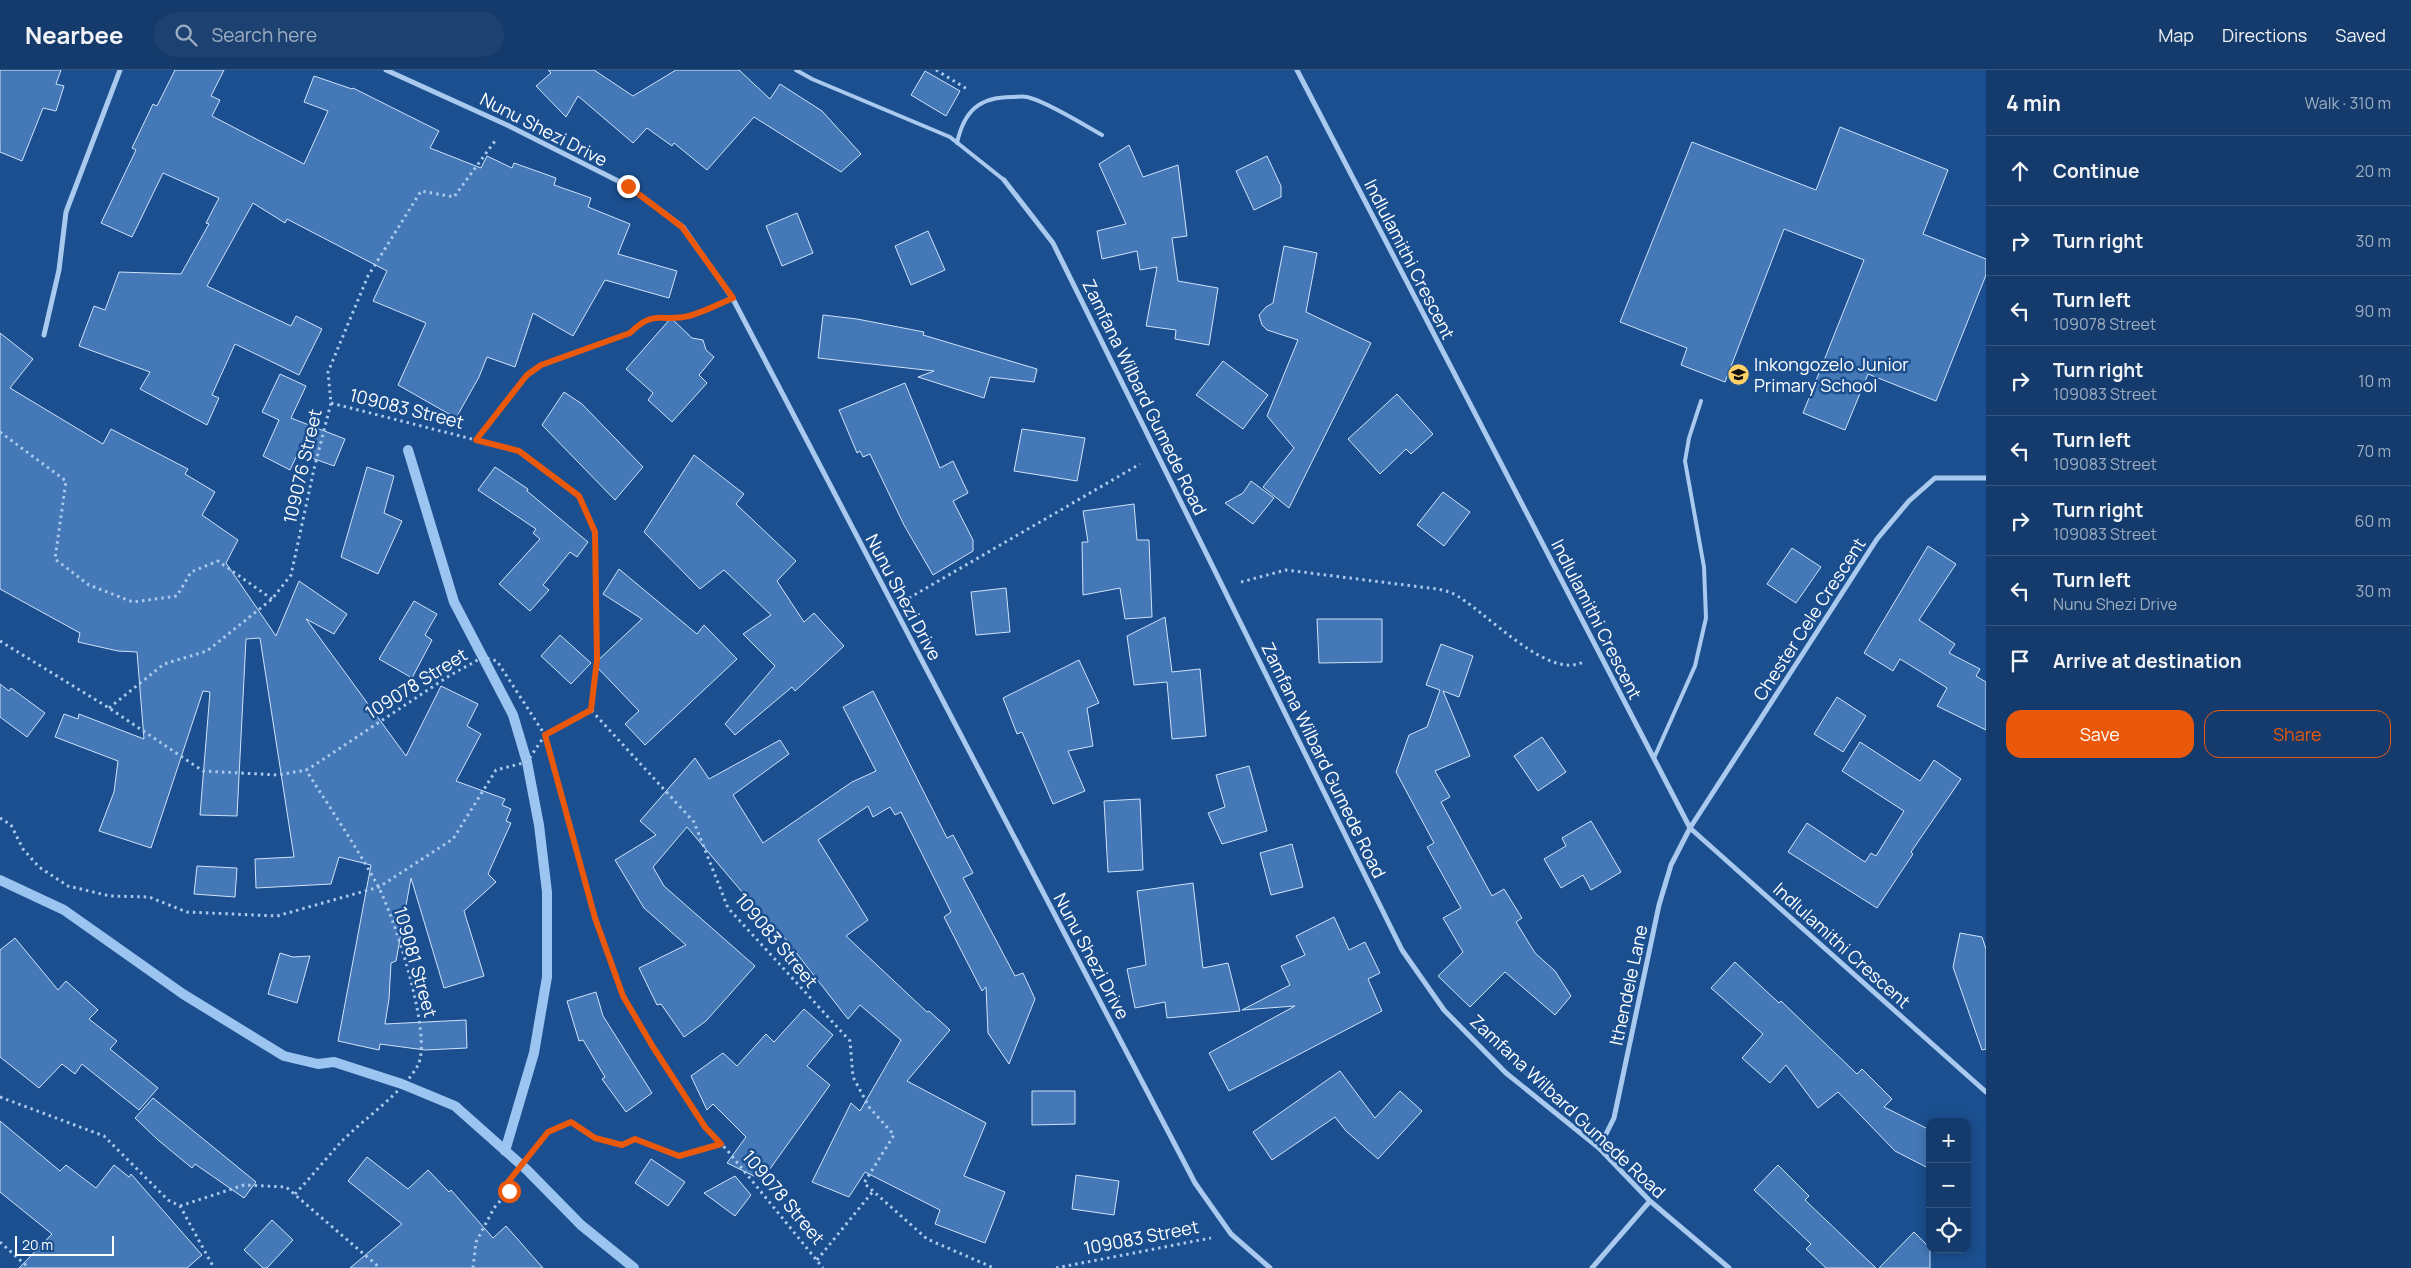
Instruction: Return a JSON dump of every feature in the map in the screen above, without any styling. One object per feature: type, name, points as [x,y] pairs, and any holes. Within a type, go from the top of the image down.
[{"type":"street","points":[[44,335],[59,270],[66,212],[120,70]]},
{"type":"street","name":"Nunu Shezi Drive","points":[[386,70],[507,124],[628,186],[682,227],[733,298],[1195,1183],[1231,1234],[1270,1268]]},
{"type":"street","name":"Indlulamithi Crescent","points":[[1296,70],[1690,828],[1986,1092]]},
{"type":"street","name":"Zamfana Wilbard Gumede Road","points":[[1004,180],[1053,243],[1402,950],[1444,1010],[1506,1073],[1599,1148],[1650,1201],[1729,1268]]},
{"type":"street","name":"Chester Cele Crescent","points":[[1690,828],[1877,539],[1909,501],[1935,478],[1986,478]]},
{"type":"street","name":"Ithendele Lane","points":[[1599,1148],[1614,1118],[1659,905],[1671,865],[1690,828]]},
{"type":"street","points":[[1592,1268],[1650,1201]]},
{"type":"lane","points":[[796,70],[846,94],[950,137],[1004,180]]},
{"type":"lane","points":[[957,143],[960,129],[973,108],[985,100],[1000,97],[1028,97],[1102,135]]},
{"type":"lane","points":[[1654,758],[1695,666],[1706,618],[1704,567],[1685,461],[1688,438],[1701,401]]},
{"type":"path","points":[[936,70],[969,90],[973,108]]},
{"type":"path","name":"109076 Street","points":[[110,708],[164,664],[207,651],[272,599],[291,575],[314,469],[331,403],[328,372],[368,276],[421,191],[454,198],[507,124]]},
{"type":"path","name":"109083 Street","points":[[476,440],[527,375],[541,365],[630,333],[640,323],[654,317],[688,317],[733,298]]},
{"type":"path","name":"109083 Street","points":[[331,403],[519,451],[579,496],[595,532],[597,660],[591,710],[694,822],[728,908],[850,1042],[852,1077],[869,1107],[894,1135],[864,1183],[874,1190]]},
{"type":"path","points":[[0,432],[66,481],[55,559],[89,585],[133,602],[177,596],[190,572],[218,561],[272,599]]},
{"type":"path","points":[[894,607],[1158,454]]},
{"type":"path","points":[[1223,587],[1286,570],[1437,589],[1452,593],[1517,641],[1556,664],[1577,665],[1599,653]]},
{"type":"path","name":"109078 Street","points":[[0,640],[110,708],[203,771],[278,775],[306,770],[449,676],[483,657],[497,661],[545,735],[595,918],[623,996],[653,1047],[705,1127],[823,1268]]},
{"type":"path","points":[[0,818],[11,825],[23,849],[39,867],[68,886],[110,896],[149,897],[187,912],[276,916],[379,887],[453,839],[496,770],[527,762],[545,735],[591,710]]},
{"type":"path","name":"109081 Street","points":[[295,1194],[340,1143],[402,1084],[418,1065],[423,1047],[408,969],[379,887],[306,770]]},
{"type":"path","points":[[0,1097],[104,1136],[168,1200],[180,1206],[214,1268]]},
{"type":"path","points":[[473,1268],[476,1242],[494,1208],[509,1191],[508,1182],[548,1132],[571,1122],[595,1138],[622,1145],[635,1139],[679,1156],[721,1144]]},
{"type":"path","points":[[180,1206],[244,1185],[286,1187],[380,1268]]},
{"type":"path","points":[[817,1260],[874,1190],[926,1239],[994,1268]]},
{"type":"path","name":"109083 Street","points":[[1056,1268],[1231,1234]]},
{"type":"path","points":[[0,1242],[29,1268]]},
{"type":"building","points":[[0,70],[61,70],[56,84],[64,86],[56,111],[43,108],[22,161],[0,152]]},
{"type":"building","points":[[175,70],[224,70],[211,96],[220,100],[212,116],[304,164],[328,111],[304,102],[314,76],[353,88],[439,131],[430,148],[481,168],[487,156],[512,168],[514,163],[556,178],[554,185],[591,198],[588,207],[630,224],[618,254],[677,271],[669,298],[605,280],[573,336],[533,313],[515,367],[487,357],[479,377],[456,418],[398,385],[426,323],[373,301],[387,271],[287,219],[285,223],[253,203],[207,286],[291,326],[296,316],[322,329],[299,375],[235,344],[212,395],[219,398],[207,425],[140,389],[150,372],[79,346],[94,306],[105,310],[119,272],[181,274],[209,224],[206,223],[219,198],[163,173],[132,237],[101,223],[136,150],[132,148],[153,104],[157,106]]},
{"type":"building","points":[[548,70],[594,70],[633,96],[676,70],[739,70],[770,99],[780,84],[822,111],[861,154],[841,172],[754,117],[707,170],[674,143],[672,146],[647,128],[633,143],[578,96],[566,117],[536,86],[551,73]]},
{"type":"building","points":[[925,71],[960,91],[946,116],[911,95]]},
{"type":"building","points":[[1840,127],[1948,170],[1923,234],[1986,259],[1986,275],[1936,401],[1868,374],[1845,430],[1803,413],[1864,260],[1784,229],[1725,382],[1681,365],[1687,348],[1620,322],[1692,142],[1816,190]]},
{"type":"building","points":[[1129,145],[1143,177],[1178,165],[1187,236],[1172,238],[1178,281],[1218,288],[1209,345],[1175,339],[1176,330],[1146,326],[1157,267],[1140,270],[1137,251],[1102,259],[1097,231],[1126,224],[1099,164]]},
{"type":"building","points":[[1267,156],[1281,186],[1281,197],[1254,210],[1236,171]]},
{"type":"building","points":[[797,213],[813,253],[782,266],[766,226]]},
{"type":"building","points":[[928,231],[945,270],[911,285],[895,246]]},
{"type":"building","points":[[1284,246],[1317,253],[1306,312],[1371,343],[1289,508],[1263,487],[1294,448],[1267,416],[1298,340],[1267,330],[1262,325],[1259,315],[1266,307],[1273,303]]},
{"type":"building","points":[[823,315],[857,319],[924,332],[923,335],[1037,369],[1034,382],[990,377],[984,398],[918,377],[934,371],[818,358]]},
{"type":"building","points":[[671,318],[692,338],[703,340],[706,350],[714,357],[699,375],[707,383],[672,422],[648,400],[653,393],[626,369]]},
{"type":"building","points":[[0,333],[33,359],[10,388],[103,444],[111,429],[188,469],[185,474],[215,492],[202,515],[238,540],[226,563],[276,636],[299,581],[347,614],[334,634],[306,619],[406,756],[441,686],[478,704],[467,726],[481,734],[456,781],[505,799],[502,805],[511,809],[506,821],[511,823],[488,874],[496,882],[464,911],[484,976],[444,988],[411,878],[396,961],[391,963],[389,999],[385,1024],[466,1020],[467,1048],[425,1050],[380,1044],[379,1050],[338,1041],[371,865],[339,857],[331,884],[256,888],[255,859],[294,857],[260,638],[246,639],[237,816],[200,815],[210,692],[203,691],[151,848],[99,831],[114,792],[118,761],[55,737],[64,714],[78,719],[79,714],[144,739],[137,652],[118,651],[78,642],[80,633],[0,589]]},
{"type":"building","points":[[1223,361],[1268,395],[1243,429],[1196,395]]},
{"type":"building","points":[[280,374],[306,386],[291,418],[345,439],[334,466],[298,453],[290,470],[263,456],[279,420],[262,412]]},
{"type":"building","points":[[905,383],[940,468],[953,461],[968,493],[953,501],[973,540],[973,551],[933,575],[904,525],[870,454],[863,457],[860,451],[857,453],[839,410]]},
{"type":"building","points":[[564,392],[582,404],[643,467],[615,500],[542,425]]},
{"type":"building","points":[[1397,394],[1433,434],[1411,454],[1406,449],[1380,474],[1348,439]]},
{"type":"building","points":[[1022,429],[1085,438],[1077,481],[1014,471]]},
{"type":"building","points":[[694,455],[744,494],[736,504],[796,561],[777,581],[804,622],[814,613],[844,646],[795,691],[792,687],[735,735],[725,724],[775,666],[743,634],[771,615],[724,570],[700,589],[644,532]]},
{"type":"building","points":[[367,467],[394,476],[384,513],[402,521],[378,574],[341,557]]},
{"type":"building","points":[[495,467],[528,489],[527,491],[588,542],[577,557],[570,552],[543,585],[549,590],[530,611],[499,584],[540,539],[533,533],[536,529],[478,490]]},
{"type":"building","points":[[1251,481],[1274,498],[1253,524],[1225,503],[1243,493]]},
{"type":"building","points":[[1443,492],[1470,512],[1444,546],[1417,525]]},
{"type":"building","points":[[1134,504],[1137,540],[1149,540],[1152,617],[1125,619],[1120,588],[1083,595],[1082,542],[1088,542],[1083,511]]},
{"type":"building","points":[[1928,546],[1956,564],[1919,620],[1955,644],[1949,653],[1980,669],[1976,676],[1986,682],[1986,730],[1937,706],[1947,688],[1900,659],[1893,671],[1864,653]]},
{"type":"building","points":[[1792,548],[1821,567],[1796,603],[1767,584]]},
{"type":"building","points":[[619,569],[697,634],[704,625],[737,659],[645,745],[625,724],[639,711],[594,664],[642,619],[603,594]]},
{"type":"building","points":[[1006,588],[1010,632],[976,635],[971,592]]},
{"type":"building","points":[[414,601],[437,614],[425,635],[432,640],[412,678],[379,659]]},
{"type":"building","points":[[1165,617],[1172,672],[1200,669],[1206,736],[1172,739],[1167,682],[1134,685],[1127,636]]},
{"type":"building","points":[[1317,619],[1382,619],[1382,662],[1319,663]]},
{"type":"building","points":[[560,635],[591,663],[571,684],[541,656]]},
{"type":"building","points":[[1441,644],[1473,656],[1459,697],[1443,691],[1470,756],[1435,771],[1450,797],[1441,802],[1492,896],[1504,889],[1522,918],[1516,922],[1535,953],[1555,971],[1571,996],[1555,1015],[1505,972],[1470,1007],[1438,976],[1463,952],[1443,918],[1461,908],[1427,847],[1434,843],[1396,772],[1409,735],[1427,727],[1440,690],[1426,685]]},
{"type":"building","points":[[1079,660],[1099,703],[1087,708],[1093,746],[1068,751],[1085,791],[1053,804],[1022,732],[1017,734],[1003,698]]},
{"type":"building","points":[[0,684],[9,691],[11,688],[45,713],[27,737],[0,717]]},
{"type":"building","points":[[873,691],[947,838],[953,835],[973,873],[963,878],[1015,976],[1023,973],[1035,999],[1009,1064],[988,1033],[986,987],[982,991],[944,917],[951,912],[901,812],[895,815],[890,807],[873,817],[868,806],[818,840],[868,920],[846,936],[927,1012],[929,1011],[950,1030],[907,1081],[986,1123],[964,1176],[1005,1192],[985,1243],[935,1224],[940,1210],[865,1172],[849,1197],[812,1182],[851,1103],[860,1111],[901,1040],[860,1005],[848,1019],[783,936],[781,938],[687,827],[653,867],[664,886],[755,966],[706,1021],[684,1037],[661,1004],[657,1005],[639,968],[686,945],[644,908],[615,860],[656,835],[640,821],[695,758],[709,779],[780,740],[789,754],[733,795],[763,843],[852,782],[876,771],[843,707]]},
{"type":"building","points":[[1837,697],[1866,716],[1843,752],[1814,734]]},
{"type":"building","points":[[1542,737],[1566,772],[1538,791],[1514,756]]},
{"type":"building","points":[[1860,742],[1920,781],[1934,760],[1961,779],[1911,852],[1913,854],[1877,908],[1788,852],[1807,823],[1865,862],[1871,853],[1876,856],[1904,811],[1842,771]]},
{"type":"building","points":[[1249,766],[1267,831],[1222,844],[1208,813],[1225,807],[1216,775]]},
{"type":"building","points":[[1140,799],[1143,870],[1108,872],[1104,801]]},
{"type":"building","points":[[1591,821],[1621,872],[1591,890],[1583,875],[1561,888],[1544,859],[1566,846],[1562,838]]},
{"type":"building","points":[[1292,844],[1303,887],[1271,895],[1260,853]]},
{"type":"building","points":[[197,866],[237,868],[235,897],[194,894]]},
{"type":"building","points":[[1193,883],[1203,968],[1228,963],[1240,1011],[1167,1018],[1165,1002],[1135,1008],[1127,969],[1146,965],[1137,891]]},
{"type":"building","points":[[1334,917],[1349,950],[1365,942],[1380,973],[1368,979],[1382,1011],[1229,1091],[1209,1053],[1295,1006],[1242,1010],[1290,985],[1281,966],[1305,955],[1296,936]]},
{"type":"building","points":[[1960,933],[1982,937],[1986,949],[1986,1049],[1982,1050],[1953,967]]},
{"type":"building","points":[[15,938],[58,990],[66,981],[98,1010],[89,1019],[117,1041],[110,1049],[158,1088],[139,1110],[82,1064],[75,1074],[62,1064],[39,1088],[0,1057],[0,950]]},
{"type":"building","points":[[280,953],[293,957],[310,956],[297,1003],[268,994]]},
{"type":"building","points":[[1735,962],[1779,1003],[1781,1001],[1857,1074],[1862,1069],[1892,1099],[1884,1107],[1926,1128],[1926,1167],[1895,1151],[1838,1092],[1818,1108],[1786,1065],[1770,1083],[1742,1058],[1763,1034],[1711,988]]},
{"type":"building","points":[[596,992],[603,1016],[652,1093],[626,1112],[602,1079],[605,1077],[583,1040],[579,1041],[567,1001]]},
{"type":"building","points":[[804,1009],[833,1035],[807,1066],[830,1085],[762,1180],[727,1163],[746,1137],[713,1104],[707,1110],[691,1076],[723,1053],[737,1066],[766,1034],[774,1042]]},
{"type":"building","points":[[1340,1071],[1375,1118],[1400,1091],[1422,1111],[1378,1159],[1346,1131],[1335,1117],[1272,1160],[1253,1132]]},
{"type":"building","points":[[1032,1091],[1075,1091],[1075,1124],[1032,1125]]},
{"type":"building","points":[[153,1098],[256,1182],[244,1198],[195,1164],[192,1168],[135,1118]]},
{"type":"building","points":[[0,1121],[60,1171],[66,1165],[96,1188],[114,1165],[129,1177],[131,1174],[202,1255],[187,1268],[19,1268],[52,1234],[0,1192]]},
{"type":"building","points":[[367,1157],[408,1189],[428,1170],[449,1192],[451,1190],[493,1238],[506,1226],[543,1268],[350,1268],[402,1224],[348,1181]]},
{"type":"building","points":[[651,1159],[685,1182],[668,1206],[635,1183]]},
{"type":"building","points":[[1778,1165],[1809,1196],[1805,1200],[1876,1268],[1826,1268],[1806,1249],[1811,1244],[1754,1190]]},
{"type":"building","points":[[1076,1175],[1119,1181],[1114,1215],[1072,1209]]},
{"type":"building","points":[[735,1176],[751,1195],[735,1216],[704,1193]]},
{"type":"building","points":[[272,1220],[293,1240],[267,1268],[263,1268],[244,1250]]},
{"type":"building","points":[[1914,1232],[1926,1244],[1926,1253],[1930,1253],[1930,1268],[1879,1268]]},
{"type":"waterway","points":[[408,450],[454,602],[513,715],[527,762],[539,825],[547,892],[547,977],[534,1053],[505,1151]]},
{"type":"waterway","points":[[0,880],[64,910],[183,994],[284,1056],[318,1064],[334,1062],[402,1084],[455,1106],[527,1170],[581,1225],[634,1268]]},
{"type":"place","name":"Inkongozelo Junior Primary School","points":[[1738,374]]},
{"type":"route","points":[[509,1191],[508,1182],[548,1132],[571,1122],[595,1138],[622,1145],[635,1139],[679,1156],[721,1144],[705,1127],[688,1098],[653,1047],[623,996],[595,918],[566,818],[545,735],[591,710],[596,682],[597,660],[595,532],[579,496],[519,451],[476,440],[527,375],[541,365],[630,333],[640,323],[654,317],[688,317],[733,298],[682,227],[628,186]]}]
